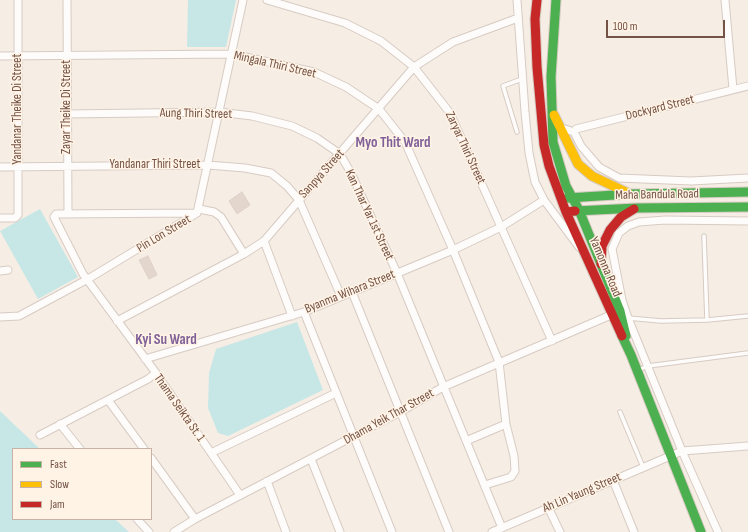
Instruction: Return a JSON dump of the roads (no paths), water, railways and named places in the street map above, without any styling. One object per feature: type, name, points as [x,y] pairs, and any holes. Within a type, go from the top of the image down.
[{"type":"main road","points":[[530,0],[535,19]]},
{"type":"main road","name":"Yamonna Road","points":[[537,0],[535,19],[537,67],[544,145],[549,166],[566,212],[588,261],[619,312]]},
{"type":"main road","points":[[556,0],[551,77],[553,142],[566,186],[579,210],[601,264],[619,312],[631,355],[672,455],[701,532]]},
{"type":"main road","name":"Maha Bandula Road","points":[[551,107],[559,127],[578,164],[592,176],[631,194]]},
{"type":"main road","name":"Maha Bandula Road","points":[[561,198],[631,194],[748,192]]},
{"type":"main road","name":"Maha Bandula Road","points":[[566,212],[579,210],[637,208],[748,207]]},
{"type":"main road","points":[[601,264],[602,246],[610,230],[620,217],[637,208]]},
{"type":"street","name":"Yandanar Theike Di Street","points":[[0,218],[17,217],[18,0]]},
{"type":"street","name":"Zayar Theike Di Street","points":[[67,0],[68,214]]},
{"type":"street","name":"Pin Lon Street","points":[[0,317],[19,316],[88,279],[198,211],[243,0]]},
{"type":"street","name":"Zaryar Thiri Street","points":[[267,0],[345,24],[381,41],[414,67],[450,113],[552,341]]},
{"type":"street","points":[[517,0],[529,153],[535,182],[544,200],[588,261]]},
{"type":"street","points":[[725,0],[732,89]]},
{"type":"street","name":"Sanpya Street","points":[[117,321],[244,254],[264,241],[414,67],[453,42],[518,18]]},
{"type":"street","name":"Mingala Thiri Street","points":[[0,56],[232,54],[314,72],[346,87],[379,109],[405,142],[453,250],[498,362],[506,424],[514,456],[515,471],[511,477],[485,485]]},
{"type":"street","name":"Dockyard Street","points":[[574,132],[576,129],[748,86]]},
{"type":"street","name":"Aung Thiri Street","points":[[67,114],[219,112],[252,116],[292,126],[317,138],[340,154]]},
{"type":"street","points":[[559,127],[574,132],[581,146],[599,167],[619,178],[691,181],[748,178]]},
{"type":"street","name":"Kan Thar Yar 1st Street","points":[[340,154],[351,173],[397,273],[443,387],[505,529]]},
{"type":"street","name":"Yandanar Thiri Street","points":[[0,166],[208,164],[245,168],[271,173],[287,186],[299,200],[341,296]]},
{"type":"street","name":"Byanma Wihara Street","points":[[145,359],[304,312],[453,250],[501,227],[544,200]]},
{"type":"street","points":[[68,214],[198,211],[214,212],[221,218],[244,254]]},
{"type":"street","name":"Thama Seikta St. 1","points":[[68,214],[56,214],[54,217],[88,279],[156,373],[240,495]]},
{"type":"street","points":[[718,532],[682,451],[628,318],[619,312],[612,249],[616,238],[624,228],[639,222],[665,220],[748,221]]},
{"type":"street","points":[[264,241],[292,316]]},
{"type":"street","points":[[0,271],[8,270]]},
{"type":"street","points":[[352,292],[449,532]]},
{"type":"street","points":[[304,312],[392,532]]},
{"type":"street","name":"Dhama Yeik Thar Street","points":[[174,532],[240,495],[354,437],[443,387],[498,362],[552,341],[619,312]]},
{"type":"street","points":[[40,435],[156,373]]},
{"type":"street","points":[[211,453],[336,393]]},
{"type":"street","points":[[108,400],[143,448]]},
{"type":"street","points":[[60,424],[79,448]]},
{"type":"street","points":[[466,441],[506,424]]},
{"type":"street","name":"Ah Lin Yaung Street","points":[[492,532],[505,529],[548,507],[682,451],[748,446]]},
{"type":"street","points":[[152,459],[195,519]]},
{"type":"street","points":[[311,459],[340,532]]},
{"type":"street","points":[[613,480],[634,532]]},
{"type":"street","points":[[267,481],[286,532]]},
{"type":"street","points":[[548,507],[560,532]]},
{"type":"street","points":[[138,520],[149,532]]},
{"type":"lane","points":[[517,132],[503,86],[522,79]]},
{"type":"lane","points":[[704,236],[707,320]]},
{"type":"lane","points":[[628,318],[660,321],[707,320],[748,316]]},
{"type":"lane","points":[[637,370],[648,366],[748,353]]},
{"type":"lane","points":[[620,412],[642,467]]},
{"type":"water","points":[[188,0],[236,0],[226,47],[187,47]]},
{"type":"water","points":[[40,209],[78,277],[38,299],[0,231]]},
{"type":"water","points":[[297,322],[323,390],[228,436],[218,433],[208,408],[209,373],[216,349]]},
{"type":"water","points":[[0,411],[39,448],[12,448],[12,520],[116,520],[129,532],[0,532]]},
{"type":"district","name":"Myo Thit Ward","points":[[393,143]]},
{"type":"district","name":"Kyi Su Ward","points":[[166,340]]}]
